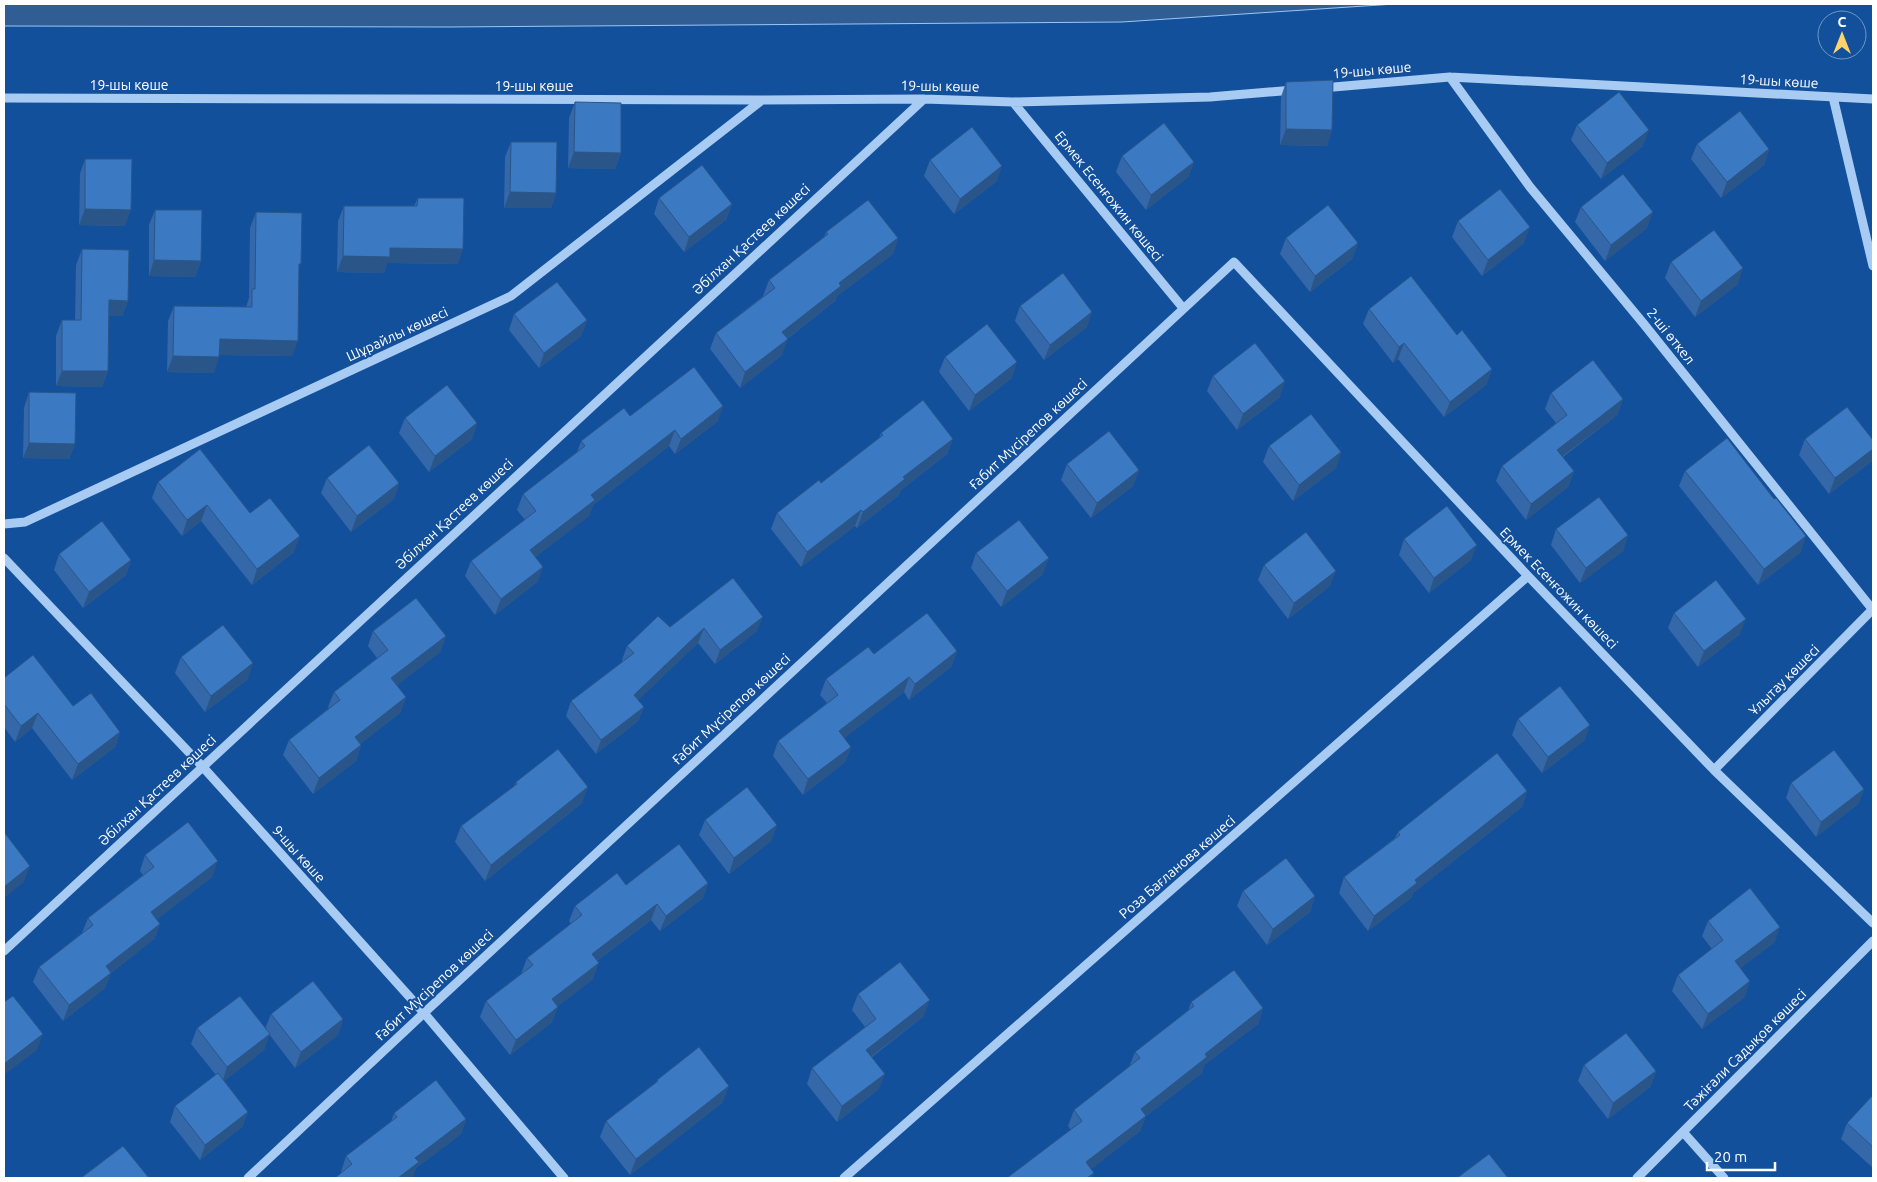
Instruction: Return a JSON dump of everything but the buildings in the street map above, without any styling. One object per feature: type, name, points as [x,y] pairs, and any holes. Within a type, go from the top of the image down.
[{"type":"street","name":"19-шы көше","points":[[4,98],[924,99],[1013,102],[1210,98],[1450,77],[1833,98],[1873,98]]},
{"type":"street","name":"2-шi өткел","points":[[1450,77],[1530,187],[1643,322],[1873,610]]},
{"type":"street","points":[[1833,98],[1873,266]]},
{"type":"street","name":"Әбілхан Қастеев көшесi","points":[[4,951],[924,99]]},
{"type":"street","name":"Шұрайлы көшесі","points":[[4,524],[25,522],[511,296],[762,100]]},
{"type":"street","name":"Ермек Есенғожин көшесі","points":[[1013,102],[1183,308]]},
{"type":"street","name":"Ермек Есенғожин көшесі","points":[[1234,262],[1528,576],[1714,770],[1873,923]]},
{"type":"street","name":"Ғабит Мүсірепов көшесi","points":[[248,1178],[1234,262]]},
{"type":"street","name":"9-шы көше","points":[[4,558],[202,766],[424,1013],[564,1178]]},
{"type":"street","name":"Роза Бағланова көшесi","points":[[844,1178],[1528,576]]},
{"type":"street","name":"Ұлытау көшесi","points":[[1714,770],[1873,610]]},
{"type":"street","name":"Тәжіғали Садықов көшесі","points":[[1637,1178],[1873,941]]},
{"type":"street","points":[[1683,1132],[1724,1178]]},
{"type":"water","points":[[4,4],[1395,4],[1122,22],[448,27],[4,26]]}]
